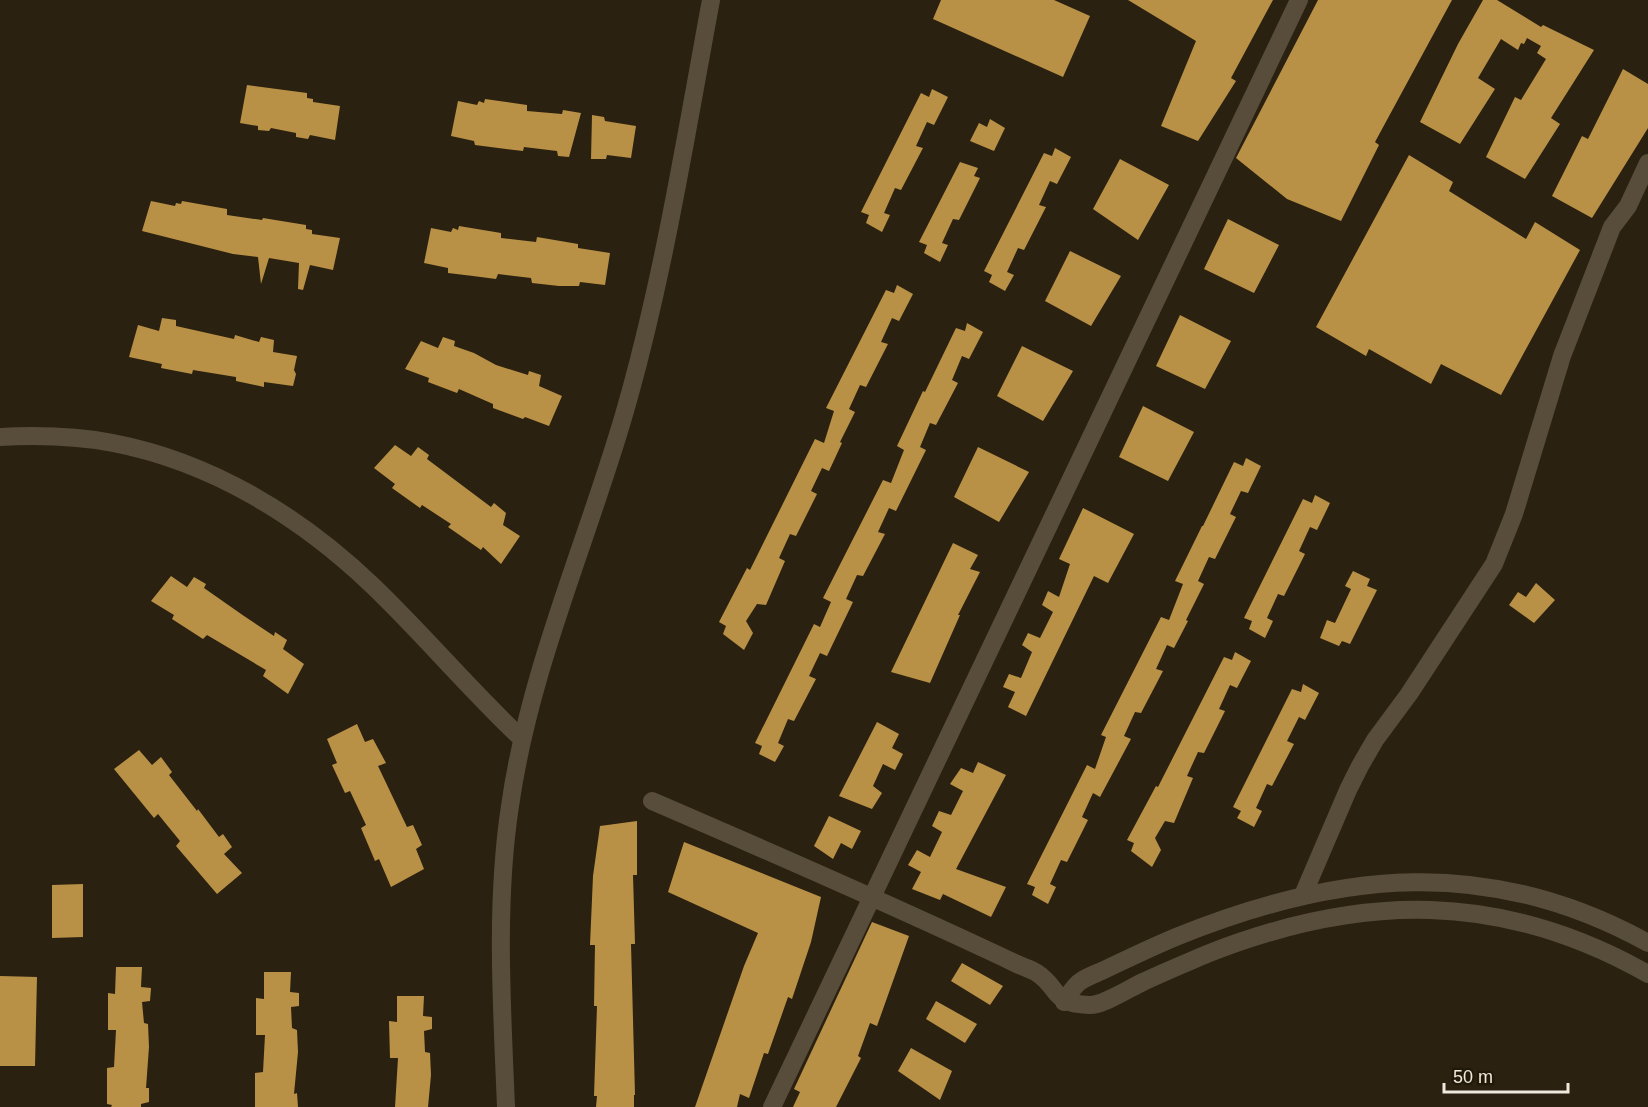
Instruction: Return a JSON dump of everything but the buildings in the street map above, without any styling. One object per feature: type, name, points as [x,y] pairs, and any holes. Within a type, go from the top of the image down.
[{"type":"street","points":[[506,1107],[501,968],[502,897],[507,826],[522,739],[557,618],[609,466],[638,360],[671,211],[711,0]]},
{"type":"street","points":[[772,1107],[1299,0]]},
{"type":"street","points":[[1303,895],[1360,766],[1494,564],[1514,514],[1562,356],[1612,227],[1628,206],[1648,163]]},
{"type":"street","points":[[0,436],[38,435],[113,443],[181,462],[243,490],[298,524],[356,571],[415,627],[489,708],[522,739]]},
{"type":"street","points":[[652,801],[873,896],[1038,974],[1064,1002],[1092,1006],[1210,953],[1287,928],[1343,915],[1411,909],[1446,910],[1518,921],[1593,946],[1648,975]]},
{"type":"street","points":[[1064,1002],[1080,981],[1140,953],[1225,919],[1303,895],[1374,883],[1448,883],[1486,887],[1524,895],[1564,906],[1604,921],[1648,943]]}]
